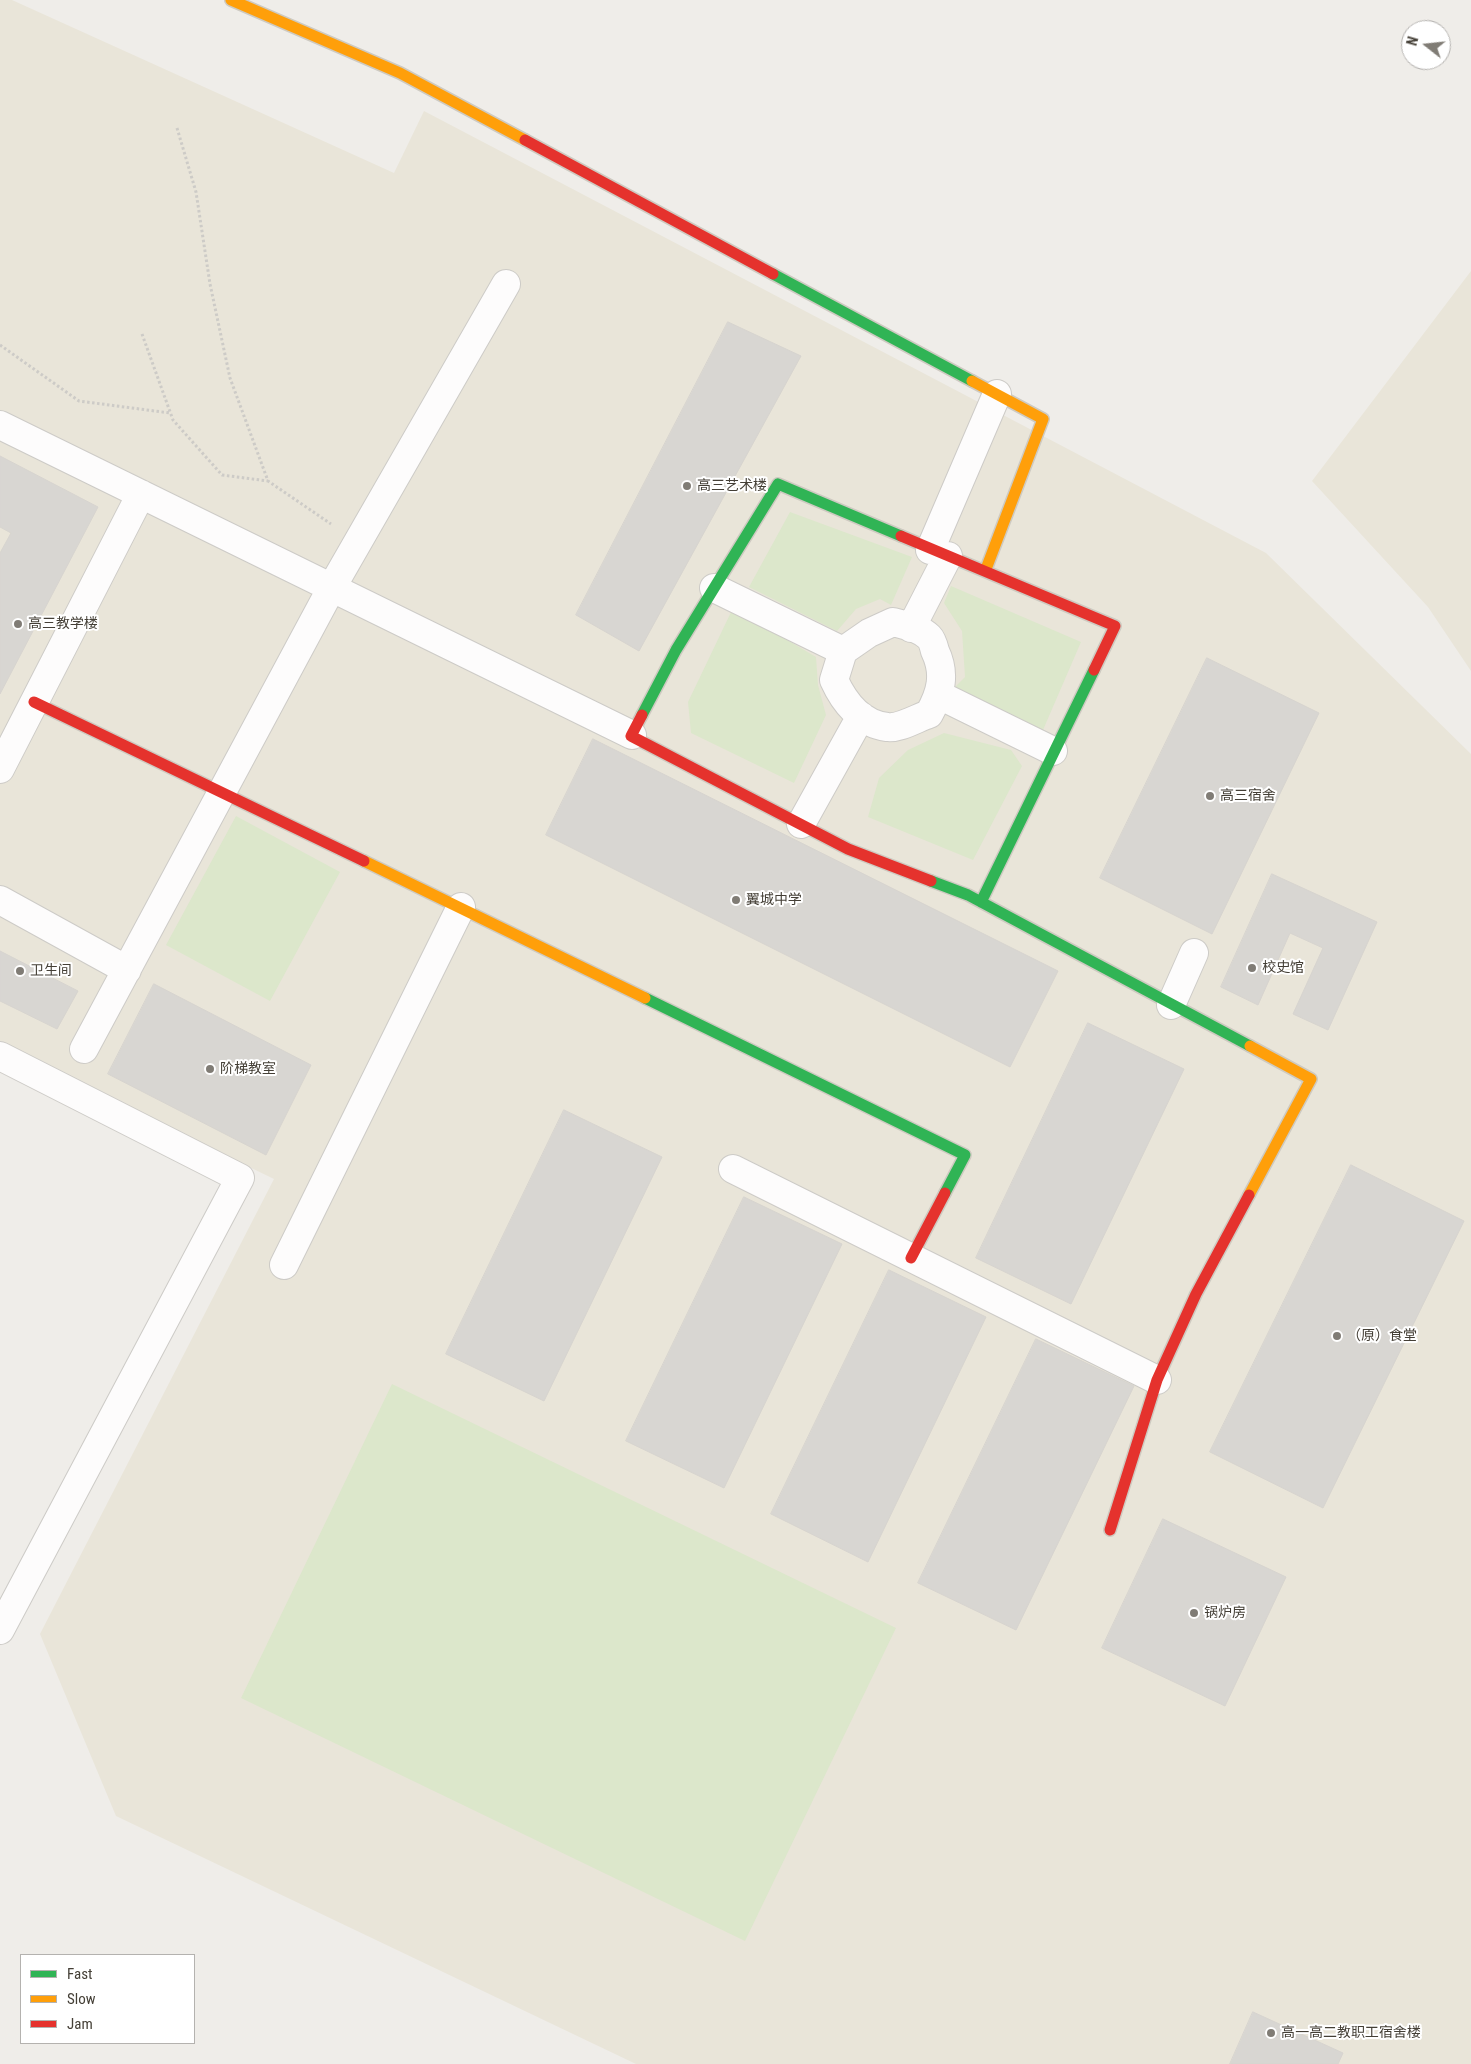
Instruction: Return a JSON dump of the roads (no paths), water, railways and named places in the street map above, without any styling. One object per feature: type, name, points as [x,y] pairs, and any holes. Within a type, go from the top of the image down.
[{"type":"street","points":[[231,0],[400,73],[1043,419],[986,569]]},
{"type":"street","points":[[84,1049],[332,588],[506,284]]},
{"type":"street","points":[[911,628],[997,394]]},
{"type":"street","points":[[0,425],[632,735],[848,849],[980,902],[1171,1006],[1311,1079],[1196,1294],[1157,1380],[1110,1530]]},
{"type":"street","points":[[632,735],[676,650],[778,484],[939,553],[986,569],[1115,626],[980,902]]},
{"type":"street","points":[[0,769],[141,494]]},
{"type":"street","points":[[714,588],[843,651]]},
{"type":"street","points":[[893,622],[929,637],[938,657],[942,678],[939,695],[928,714],[889,728],[867,721],[843,700],[834,680],[843,651],[869,633],[893,622]]},
{"type":"street","points":[[939,695],[1053,751]]},
{"type":"street","points":[[34,702],[461,907],[965,1155],[911,1258]]},
{"type":"street","points":[[801,824],[861,716]]},
{"type":"street","points":[[0,900],[127,970]]},
{"type":"street","points":[[284,1265],[461,907]]},
{"type":"street","points":[[1171,1006],[1194,953]]},
{"type":"street","points":[[0,1056],[240,1178],[0,1630]]},
{"type":"street","points":[[734,1169],[1157,1380]]},
{"type":"place","name":"高三艺术楼","points":[[687,486]]},
{"type":"place","name":"高三教学楼","points":[[18,624]]},
{"type":"place","name":"高三宿舍","points":[[1210,796]]},
{"type":"place","name":"翼城中学","points":[[736,900]]},
{"type":"place","name":"校史馆","points":[[1252,968]]},
{"type":"place","name":"卫生间","points":[[20,971]]},
{"type":"place","name":"阶梯教室","points":[[210,1069]]},
{"type":"place","name":"（原）食堂","points":[[1337,1336]]},
{"type":"place","name":"锅炉房","points":[[1194,1613]]},
{"type":"place","name":"高一高二教职工宿舍楼","points":[[1271,2033]]}]
